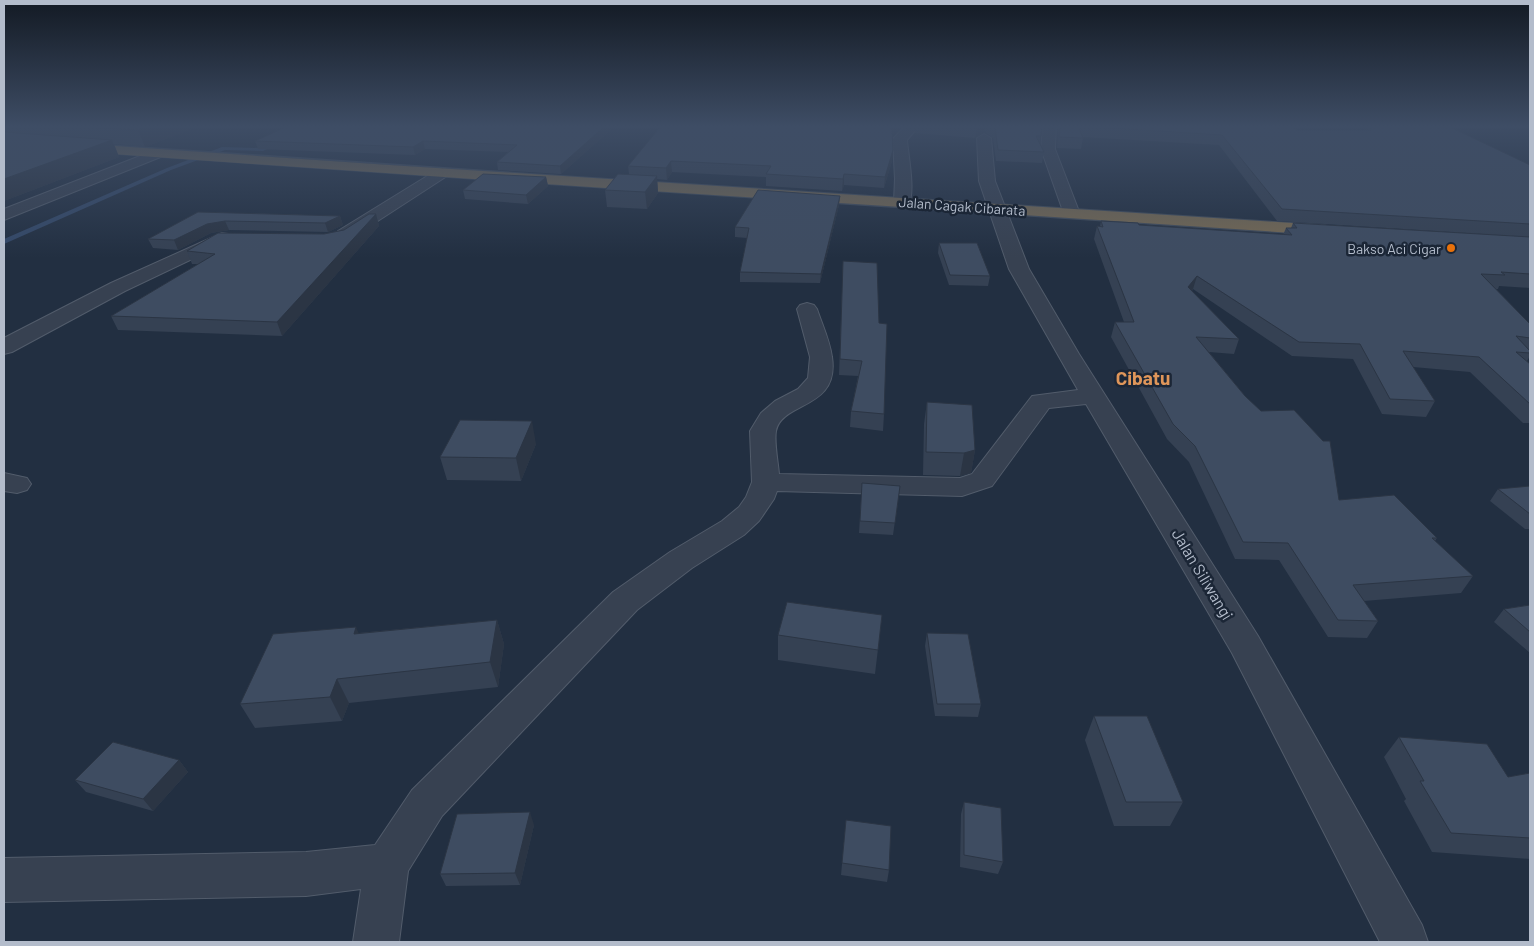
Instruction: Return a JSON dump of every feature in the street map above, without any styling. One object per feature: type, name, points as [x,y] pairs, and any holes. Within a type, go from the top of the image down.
[{"type":"highway","name":"Jalan Cagak Cibarata","points":[[414,170],[1341,232]]},
{"type":"street","points":[[4,215],[115,170]]},
{"type":"street","points":[[902,170],[902,202]]},
{"type":"street","name":"Jalan Siliwangi","points":[[986,170],[987,181],[1019,270],[1246,646],[1404,942]]},
{"type":"street","points":[[1056,170],[1072,214]]},
{"type":"street","points":[[328,239],[346,235],[442,172]]},
{"type":"street","points":[[4,347],[118,287],[152,273],[214,240],[223,237],[239,237]]},
{"type":"street","points":[[376,942],[387,865],[427,804],[625,601],[681,560],[734,528],[749,514],[760,499],[766,482],[764,431],[770,418],[784,406],[807,394],[820,378],[821,357],[807,309]]},
{"type":"street","points":[[766,482],[962,487],[982,480],[1042,401],[1094,396]]},
{"type":"street","points":[[4,880],[306,874],[387,865]]},
{"type":"building","points":[[4,170],[29,170],[4,179]]},
{"type":"building","points":[[768,170],[887,170],[885,177],[844,174],[843,179],[766,174]]},
{"type":"building","points":[[1250,170],[1530,170],[1530,224],[1282,209]]},
{"type":"building","points":[[483,174],[546,177],[526,195],[463,190]]},
{"type":"building","points":[[618,174],[657,176],[645,192],[605,190]]},
{"type":"building","points":[[758,190],[840,196],[821,274],[740,272],[749,228],[735,227]]},
{"type":"building","points":[[198,212],[340,216],[325,223],[225,221],[207,224],[174,240],[148,239]]},
{"type":"building","points":[[369,214],[376,214],[277,322],[111,316],[215,254],[187,251],[218,233],[324,234],[344,230]]},
{"type":"building","points":[[1101,221],[1292,235],[1286,228],[1297,228],[1293,223],[1530,237],[1530,274],[1501,272],[1505,275],[1481,274],[1530,324],[1530,338],[1516,336],[1530,353],[1516,352],[1530,364],[1530,404],[1479,357],[1403,351],[1435,401],[1390,399],[1360,344],[1299,342],[1197,276],[1188,287],[1239,339],[1196,337],[1245,396],[1261,411],[1294,410],[1323,441],[1330,441],[1339,500],[1394,495],[1437,538],[1432,538],[1473,576],[1353,585],[1378,621],[1338,620],[1288,543],[1243,542],[1195,446],[1173,424],[1115,322],[1134,322],[1097,226],[1103,227]]},
{"type":"building","points":[[939,243],[977,243],[990,276],[950,275]]},
{"type":"building","points":[[843,261],[877,263],[879,323],[887,324],[884,414],[851,411],[862,361],[840,359]]},
{"type":"building","points":[[927,402],[972,405],[975,450],[964,453],[926,452]]},
{"type":"building","points":[[460,420],[532,421],[516,458],[440,457]]},
{"type":"building","points":[[862,483],[900,486],[895,523],[860,521]]},
{"type":"building","points":[[1530,486],[1530,514],[1498,489]]},
{"type":"building","points":[[787,602],[882,615],[878,650],[778,635]]},
{"type":"building","points":[[1530,605],[1530,632],[1504,609]]},
{"type":"building","points":[[497,620],[490,662],[337,679],[330,697],[240,704],[273,634],[356,627],[354,634]]},
{"type":"building","points":[[927,633],[968,634],[981,704],[937,704]]},
{"type":"building","points":[[1094,716],[1147,716],[1183,802],[1126,802]]},
{"type":"building","points":[[1399,737],[1487,744],[1508,777],[1530,773],[1530,838],[1451,833],[1420,781],[1424,781]]},
{"type":"building","points":[[113,742],[179,760],[143,799],[75,780]]},
{"type":"building","points":[[964,802],[1001,808],[1003,862],[964,855]]},
{"type":"building","points":[[530,812],[515,873],[440,874],[457,814]]},
{"type":"building","points":[[846,820],[891,826],[889,870],[842,863]]},
{"type":"waterway","points":[[4,242],[166,170]]},
{"type":"place","name":"Bakso Aci Cigar","points":[[1451,248]]},
{"type":"district","name":"Cibatu","points":[[1143,377]]}]
